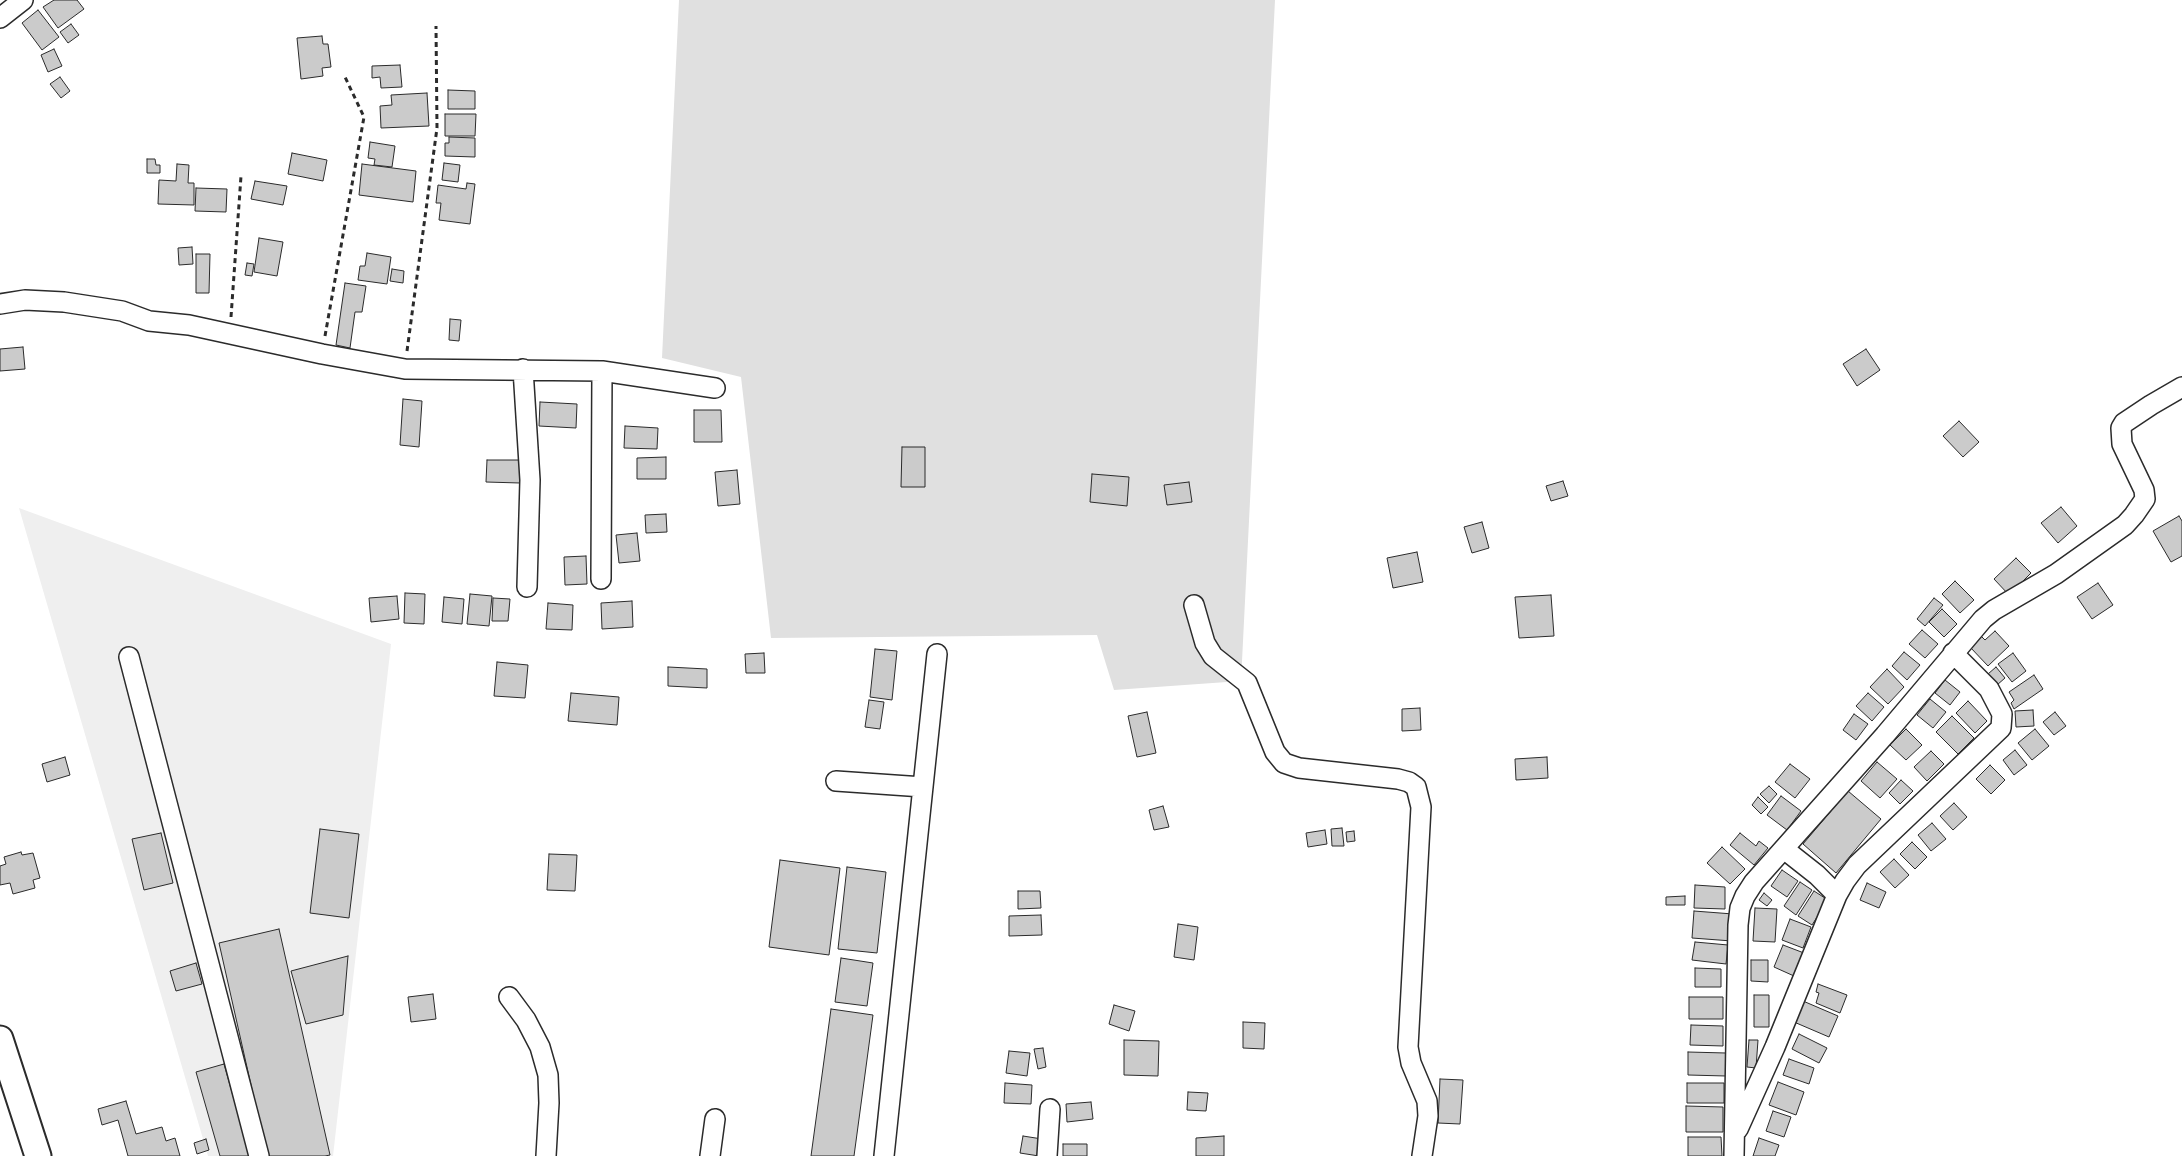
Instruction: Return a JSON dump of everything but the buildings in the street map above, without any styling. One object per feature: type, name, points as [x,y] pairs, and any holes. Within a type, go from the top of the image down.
[{"type":"main road","points":[[0,1039],[38,1156]]},
{"type":"street","points":[[0,18],[23,0]]},
{"type":"street","points":[[0,304],[25,300],[64,302],[122,312],[149,321],[189,325],[322,354],[404,369],[602,371],[715,388]]},
{"type":"street","points":[[522,369],[530,480],[527,587]]},
{"type":"street","points":[[601,579],[602,371]]},
{"type":"street","points":[[1734,1156],[1738,925],[1740,908],[1754,882],[1884,735],[1982,619],[2056,574],[2125,524],[2134,515],[2145,499],[2144,490],[2122,444],[2121,428],[2124,423],[2144,409],[2182,388]]},
{"type":"street","points":[[1194,605],[1205,643],[1213,656],[1247,683],[1275,752],[1284,763],[1298,768],[1398,779],[1409,782],[1416,787],[1421,807],[1408,1047],[1411,1063],[1427,1101],[1428,1116],[1422,1156]]},
{"type":"street","points":[[884,1156],[937,654]]},
{"type":"street","points":[[1735,1135],[1775,1046],[1837,895],[1857,865],[2001,728],[2002,714],[1989,690],[1953,654]]},
{"type":"street","points":[[129,657],[259,1156]]},
{"type":"street","points":[[836,781],[923,787]]},
{"type":"street","points":[[1784,849],[1817,875],[1837,895]]},
{"type":"street","points":[[509,997],[526,1020],[540,1047],[548,1075],[549,1103],[546,1156]]},
{"type":"street","points":[[1047,1156],[1050,1108]]},
{"type":"street","points":[[710,1156],[715,1119]]},
{"type":"path","points":[[404,369],[437,128],[436,26]]},
{"type":"path","points":[[322,354],[364,117],[345,77]]},
{"type":"path","points":[[230,333],[241,176]]},
{"type":"shaded area","points":[[679,0],[1275,0],[1241,681],[1114,690],[1097,635],[771,638],[741,377],[662,358]]},
{"type":"shaded area","points":[[19,508],[391,644],[333,1156],[208,1156]]}]
